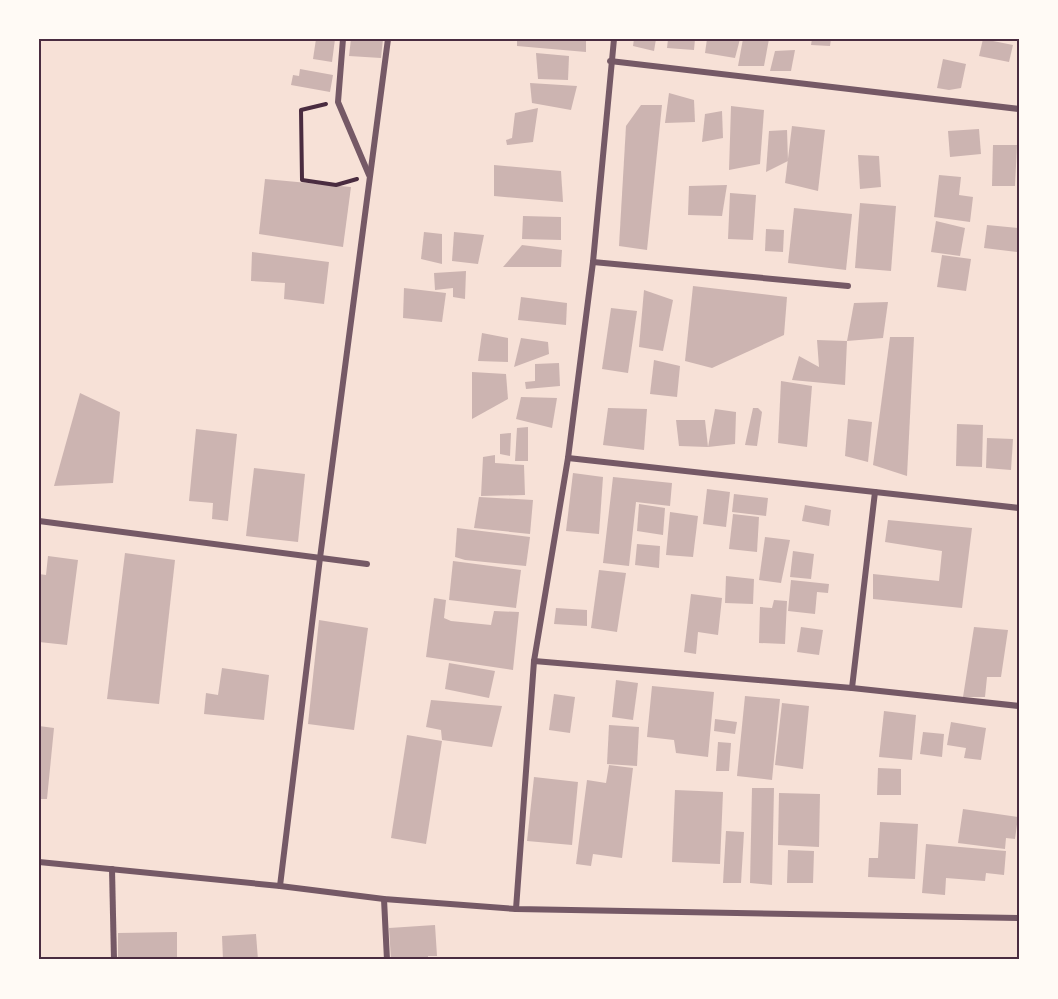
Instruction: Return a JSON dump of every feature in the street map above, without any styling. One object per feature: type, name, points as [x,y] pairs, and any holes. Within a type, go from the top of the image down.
[{"type":"street","points":[[343,39],[338,102],[369,176]]},
{"type":"street","points":[[280,886],[320,558],[388,39]]},
{"type":"street","points":[[516,909],[534,660],[568,458],[593,262],[610,61],[614,39]]},
{"type":"street","points":[[610,61],[1019,109]]},
{"type":"street","points":[[593,262],[848,286]]},
{"type":"street","points":[[568,458],[1019,508]]},
{"type":"street","points":[[852,688],[875,492]]},
{"type":"street","points":[[39,521],[367,564]]},
{"type":"street","points":[[534,660],[852,688],[1019,706]]},
{"type":"street","points":[[39,862],[280,886],[384,899],[516,909],[1019,918]]},
{"type":"street","points":[[112,869],[114,960]]},
{"type":"street","points":[[384,899],[387,960]]},
{"type":"path","points":[[338,102],[301,110],[302,180],[336,185],[369,176]]},
{"type":"building","points":[[316,39],[335,39],[332,62],[313,59]]},
{"type":"building","points":[[351,39],[383,39],[381,58],[349,56]]},
{"type":"building","points":[[517,39],[586,39],[586,52],[517,46]]},
{"type":"building","points":[[634,39],[656,39],[654,51],[633,46]]},
{"type":"building","points":[[668,39],[695,39],[694,50],[667,48]]},
{"type":"building","points":[[707,39],[740,39],[735,58],[705,53]]},
{"type":"building","points":[[743,39],[769,39],[764,66],[738,66]]},
{"type":"building","points":[[812,39],[831,39],[830,46],[811,45]]},
{"type":"building","points":[[983,39],[1013,45],[1009,62],[979,56]]},
{"type":"building","points":[[795,50],[791,71],[770,71],[775,51]]},
{"type":"building","points":[[536,53],[569,56],[568,80],[538,79]]},
{"type":"building","points":[[943,59],[966,64],[961,88],[949,90],[937,88]]},
{"type":"building","points":[[300,69],[333,75],[330,92],[291,85],[293,75],[299,76]]},
{"type":"building","points":[[530,83],[577,86],[571,110],[532,103]]},
{"type":"building","points":[[669,93],[694,100],[695,122],[665,123]]},
{"type":"building","points":[[641,105],[662,105],[647,250],[619,246],[626,126]]},
{"type":"building","points":[[731,106],[764,110],[760,164],[729,170]]},
{"type":"building","points":[[538,108],[533,142],[507,145],[506,140],[512,138],[515,113]]},
{"type":"building","points":[[722,111],[723,138],[702,142],[705,114]]},
{"type":"building","points":[[792,126],[825,130],[818,191],[785,183]]},
{"type":"building","points":[[979,129],[981,154],[950,157],[948,131]]},
{"type":"building","points":[[787,130],[788,161],[766,172],[769,131]]},
{"type":"building","points":[[993,145],[1017,145],[1015,186],[992,186]]},
{"type":"building","points":[[858,155],[879,156],[881,187],[860,189]]},
{"type":"building","points":[[494,165],[561,171],[563,202],[494,196]]},
{"type":"building","points":[[939,175],[961,177],[959,195],[973,197],[970,222],[934,217]]},
{"type":"building","points":[[265,179],[351,187],[343,247],[259,234]]},
{"type":"building","points":[[727,185],[722,216],[688,215],[689,186]]},
{"type":"building","points":[[730,193],[756,195],[753,240],[728,239]]},
{"type":"building","points":[[860,203],[896,206],[891,271],[855,268]]},
{"type":"building","points":[[794,208],[852,214],[846,270],[788,263]]},
{"type":"building","points":[[523,216],[561,217],[561,240],[522,239]]},
{"type":"building","points":[[936,221],[965,228],[960,256],[931,252]]},
{"type":"building","points":[[987,225],[1019,228],[1017,252],[984,248]]},
{"type":"building","points":[[766,229],[784,230],[783,252],[765,251]]},
{"type":"building","points":[[424,232],[442,234],[442,264],[421,259]]},
{"type":"building","points":[[454,232],[484,235],[478,264],[452,261]]},
{"type":"building","points":[[522,245],[562,250],[561,267],[503,267]]},
{"type":"building","points":[[252,252],[329,262],[324,304],[284,299],[285,283],[251,281]]},
{"type":"building","points":[[942,255],[971,259],[966,291],[937,287]]},
{"type":"building","points":[[466,271],[465,299],[453,297],[453,288],[435,290],[434,273]]},
{"type":"building","points":[[693,286],[787,297],[784,335],[712,368],[685,361]]},
{"type":"building","points":[[404,288],[446,293],[442,322],[403,318]]},
{"type":"building","points":[[644,290],[673,300],[663,351],[639,347]]},
{"type":"building","points":[[521,297],[567,303],[566,325],[518,320]]},
{"type":"building","points":[[888,302],[883,338],[847,341],[854,303]]},
{"type":"building","points":[[611,308],[637,311],[628,373],[602,369]]},
{"type":"building","points":[[482,333],[508,338],[508,362],[478,361]]},
{"type":"building","points":[[890,337],[914,337],[907,476],[873,465]]},
{"type":"building","points":[[521,338],[548,342],[549,354],[514,367]]},
{"type":"building","points":[[817,340],[847,341],[845,385],[792,380],[799,356],[819,367]]},
{"type":"building","points":[[654,360],[680,366],[677,397],[650,394]]},
{"type":"building","points":[[559,363],[560,386],[526,389],[525,382],[535,381],[535,364]]},
{"type":"building","points":[[472,372],[506,374],[508,399],[472,419]]},
{"type":"building","points":[[781,381],[812,386],[807,447],[778,443]]},
{"type":"building","points":[[80,393],[120,412],[113,483],[54,486]]},
{"type":"building","points":[[521,397],[557,398],[552,428],[516,419]]},
{"type":"building","points":[[608,408],[647,409],[644,450],[603,445]]},
{"type":"building","points":[[753,408],[758,408],[762,412],[757,446],[745,445]]},
{"type":"building","points":[[715,409],[736,412],[735,444],[708,447]]},
{"type":"building","points":[[848,419],[872,422],[868,462],[845,456]]},
{"type":"building","points":[[676,420],[705,420],[708,447],[679,446]]},
{"type":"building","points":[[957,424],[983,425],[982,467],[956,466]]},
{"type":"building","points":[[528,427],[528,461],[515,461],[517,428]]},
{"type":"building","points":[[196,429],[237,434],[228,521],[212,519],[213,503],[189,501]]},
{"type":"building","points":[[511,433],[510,456],[500,454],[500,434]]},
{"type":"building","points":[[987,438],[1013,439],[1011,470],[986,468]]},
{"type":"building","points":[[495,455],[495,463],[524,465],[525,495],[481,496],[483,457]]},
{"type":"building","points":[[254,468],[305,474],[298,542],[246,536]]},
{"type":"building","points":[[573,473],[603,477],[599,534],[566,531]]},
{"type":"building","points":[[613,477],[672,483],[670,506],[636,502],[629,566],[603,563]]},
{"type":"building","points":[[707,489],[730,492],[726,527],[703,524]]},
{"type":"building","points":[[734,494],[768,498],[766,516],[732,512]]},
{"type":"building","points":[[479,497],[533,500],[530,534],[474,528]]},
{"type":"building","points":[[639,504],[665,508],[663,535],[637,531]]},
{"type":"building","points":[[805,505],[831,510],[829,526],[802,521]]},
{"type":"building","points":[[670,512],[698,516],[693,557],[666,555]]},
{"type":"building","points":[[733,514],[759,517],[757,552],[729,549]]},
{"type":"building","points":[[888,520],[972,528],[962,608],[873,599],[873,574],[939,581],[942,551],[885,542]]},
{"type":"building","points":[[457,528],[530,537],[526,566],[455,557]]},
{"type":"building","points":[[765,537],[790,540],[781,583],[759,580]]},
{"type":"building","points":[[637,544],[660,546],[659,568],[635,565]]},
{"type":"building","points":[[793,551],[814,554],[811,579],[790,577]]},
{"type":"building","points":[[125,553],[175,560],[159,704],[107,699]]},
{"type":"building","points":[[48,556],[78,560],[67,645],[39,642],[39,574],[46,575]]},
{"type":"building","points":[[453,561],[521,570],[516,608],[449,600]]},
{"type":"building","points":[[599,570],[626,573],[617,632],[591,628]]},
{"type":"building","points":[[726,576],[754,579],[753,604],[725,603]]},
{"type":"building","points":[[791,580],[829,584],[828,593],[817,592],[815,614],[788,611]]},
{"type":"building","points":[[691,594],[722,598],[718,635],[698,632],[696,654],[684,652]]},
{"type":"building","points":[[434,598],[446,600],[444,618],[451,621],[491,625],[494,611],[519,612],[513,670],[426,657]]},
{"type":"building","points":[[774,600],[787,601],[785,644],[759,643],[760,607],[772,608]]},
{"type":"building","points":[[556,608],[587,610],[587,626],[554,624]]},
{"type":"building","points":[[319,620],[368,628],[354,730],[308,724]]},
{"type":"building","points":[[801,627],[823,630],[819,655],[797,652]]},
{"type":"building","points":[[974,627],[1008,630],[1001,677],[987,677],[985,697],[963,697]]},
{"type":"building","points":[[449,663],[495,671],[489,698],[445,689]]},
{"type":"building","points":[[222,668],[269,675],[264,720],[204,714],[206,693],[218,695]]},
{"type":"building","points":[[616,680],[638,683],[633,720],[612,717]]},
{"type":"building","points":[[652,686],[714,692],[708,757],[676,753],[674,740],[647,737]]},
{"type":"building","points":[[554,694],[575,697],[570,733],[549,730]]},
{"type":"building","points":[[745,696],[780,699],[772,780],[737,776]]},
{"type":"building","points":[[431,700],[502,706],[492,747],[442,740],[441,730],[426,727]]},
{"type":"building","points":[[782,703],[809,706],[803,769],[775,765]]},
{"type":"building","points":[[884,711],[916,715],[912,760],[879,757]]},
{"type":"building","points":[[715,719],[737,722],[735,734],[714,731]]},
{"type":"building","points":[[951,722],[986,728],[981,760],[964,758],[966,748],[947,745]]},
{"type":"building","points":[[609,725],[639,727],[637,766],[607,764]]},
{"type":"building","points":[[39,726],[54,728],[47,799],[39,799]]},
{"type":"building","points":[[923,732],[944,734],[942,757],[920,754]]},
{"type":"building","points":[[407,735],[442,741],[426,844],[391,838]]},
{"type":"building","points":[[718,742],[731,743],[729,771],[716,771]]},
{"type":"building","points":[[609,765],[633,768],[622,858],[593,854],[591,866],[576,864],[587,780],[606,783]]},
{"type":"building","points":[[878,768],[901,769],[901,795],[877,795]]},
{"type":"building","points":[[534,777],[578,782],[572,845],[527,841]]},
{"type":"building","points":[[752,788],[774,788],[772,885],[750,883]]},
{"type":"building","points":[[675,790],[723,792],[720,864],[672,862]]},
{"type":"building","points":[[779,793],[820,794],[819,847],[778,845]]},
{"type":"building","points":[[963,809],[1018,817],[1015,839],[1006,838],[1005,849],[958,843]]},
{"type":"building","points":[[880,822],[918,824],[915,879],[868,877],[869,858],[878,858]]},
{"type":"building","points":[[726,831],[744,832],[741,883],[723,883]]},
{"type":"building","points":[[926,844],[1006,851],[1004,875],[986,873],[985,881],[946,878],[945,895],[922,893]]},
{"type":"building","points":[[788,850],[814,851],[813,883],[787,883]]},
{"type":"building","points":[[435,925],[437,956],[428,956],[428,960],[391,960],[389,928]]},
{"type":"building","points":[[177,932],[177,960],[118,960],[118,933]]},
{"type":"building","points":[[256,934],[258,960],[223,960],[222,936]]}]
